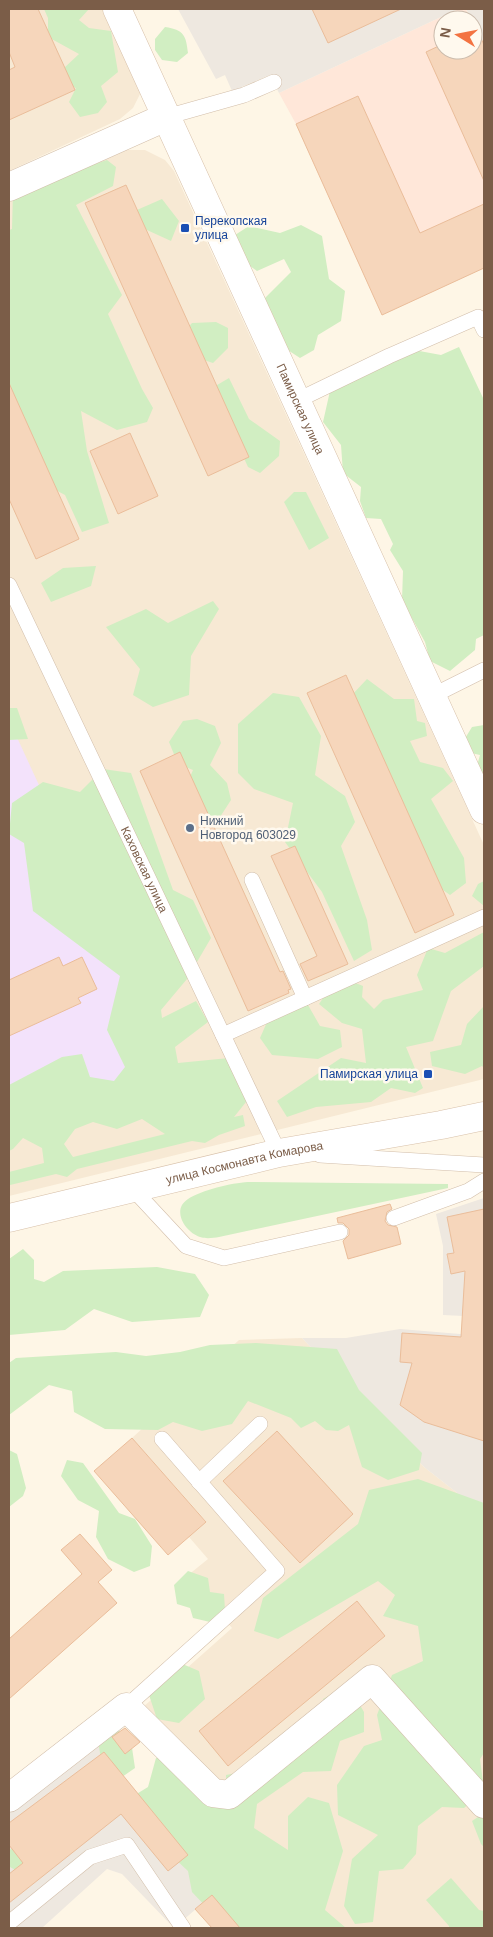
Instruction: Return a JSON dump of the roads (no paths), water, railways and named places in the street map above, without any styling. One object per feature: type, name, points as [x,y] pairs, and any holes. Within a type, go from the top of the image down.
[{"type":"street","name":"Памирская улица","points":[[117,9],[484,810]]},
{"type":"street","points":[[9,187],[166,117]]},
{"type":"street","name":"улица Космонавта Комарова","points":[[9,1218],[279,1153],[484,1116]]},
{"type":"street","points":[[9,1798],[126,1707],[213,1793],[228,1795],[372,1679],[484,1804]]},
{"type":"lane","points":[[166,117],[244,95],[274,82]]},
{"type":"lane","points":[[296,401],[390,356],[482,320]]},
{"type":"lane","name":"Каховская улица","points":[[9,586],[279,1153]]},
{"type":"lane","points":[[432,696],[484,670]]},
{"type":"lane","points":[[252,880],[305,998]]},
{"type":"lane","points":[[223,1034],[484,917]]},
{"type":"lane","points":[[279,1153],[484,1164]]},
{"type":"lane","points":[[394,1218],[468,1191],[484,1181]]},
{"type":"lane","points":[[132,1188],[186,1246],[224,1258],[340,1232]]},
{"type":"lane","points":[[199,1482],[260,1424]]},
{"type":"lane","points":[[126,1707],[277,1570],[162,1440]]},
{"type":"lane","points":[[9,1923],[90,1857],[126,1845],[183,1928]]},
{"type":"place","name":"Перекопская улица","points":[[185,228]]},
{"type":"place","name":"Нижний Новгород 603029","points":[[190,828]]},
{"type":"place","name":"Памирская улица","points":[[428,1074]]}]
